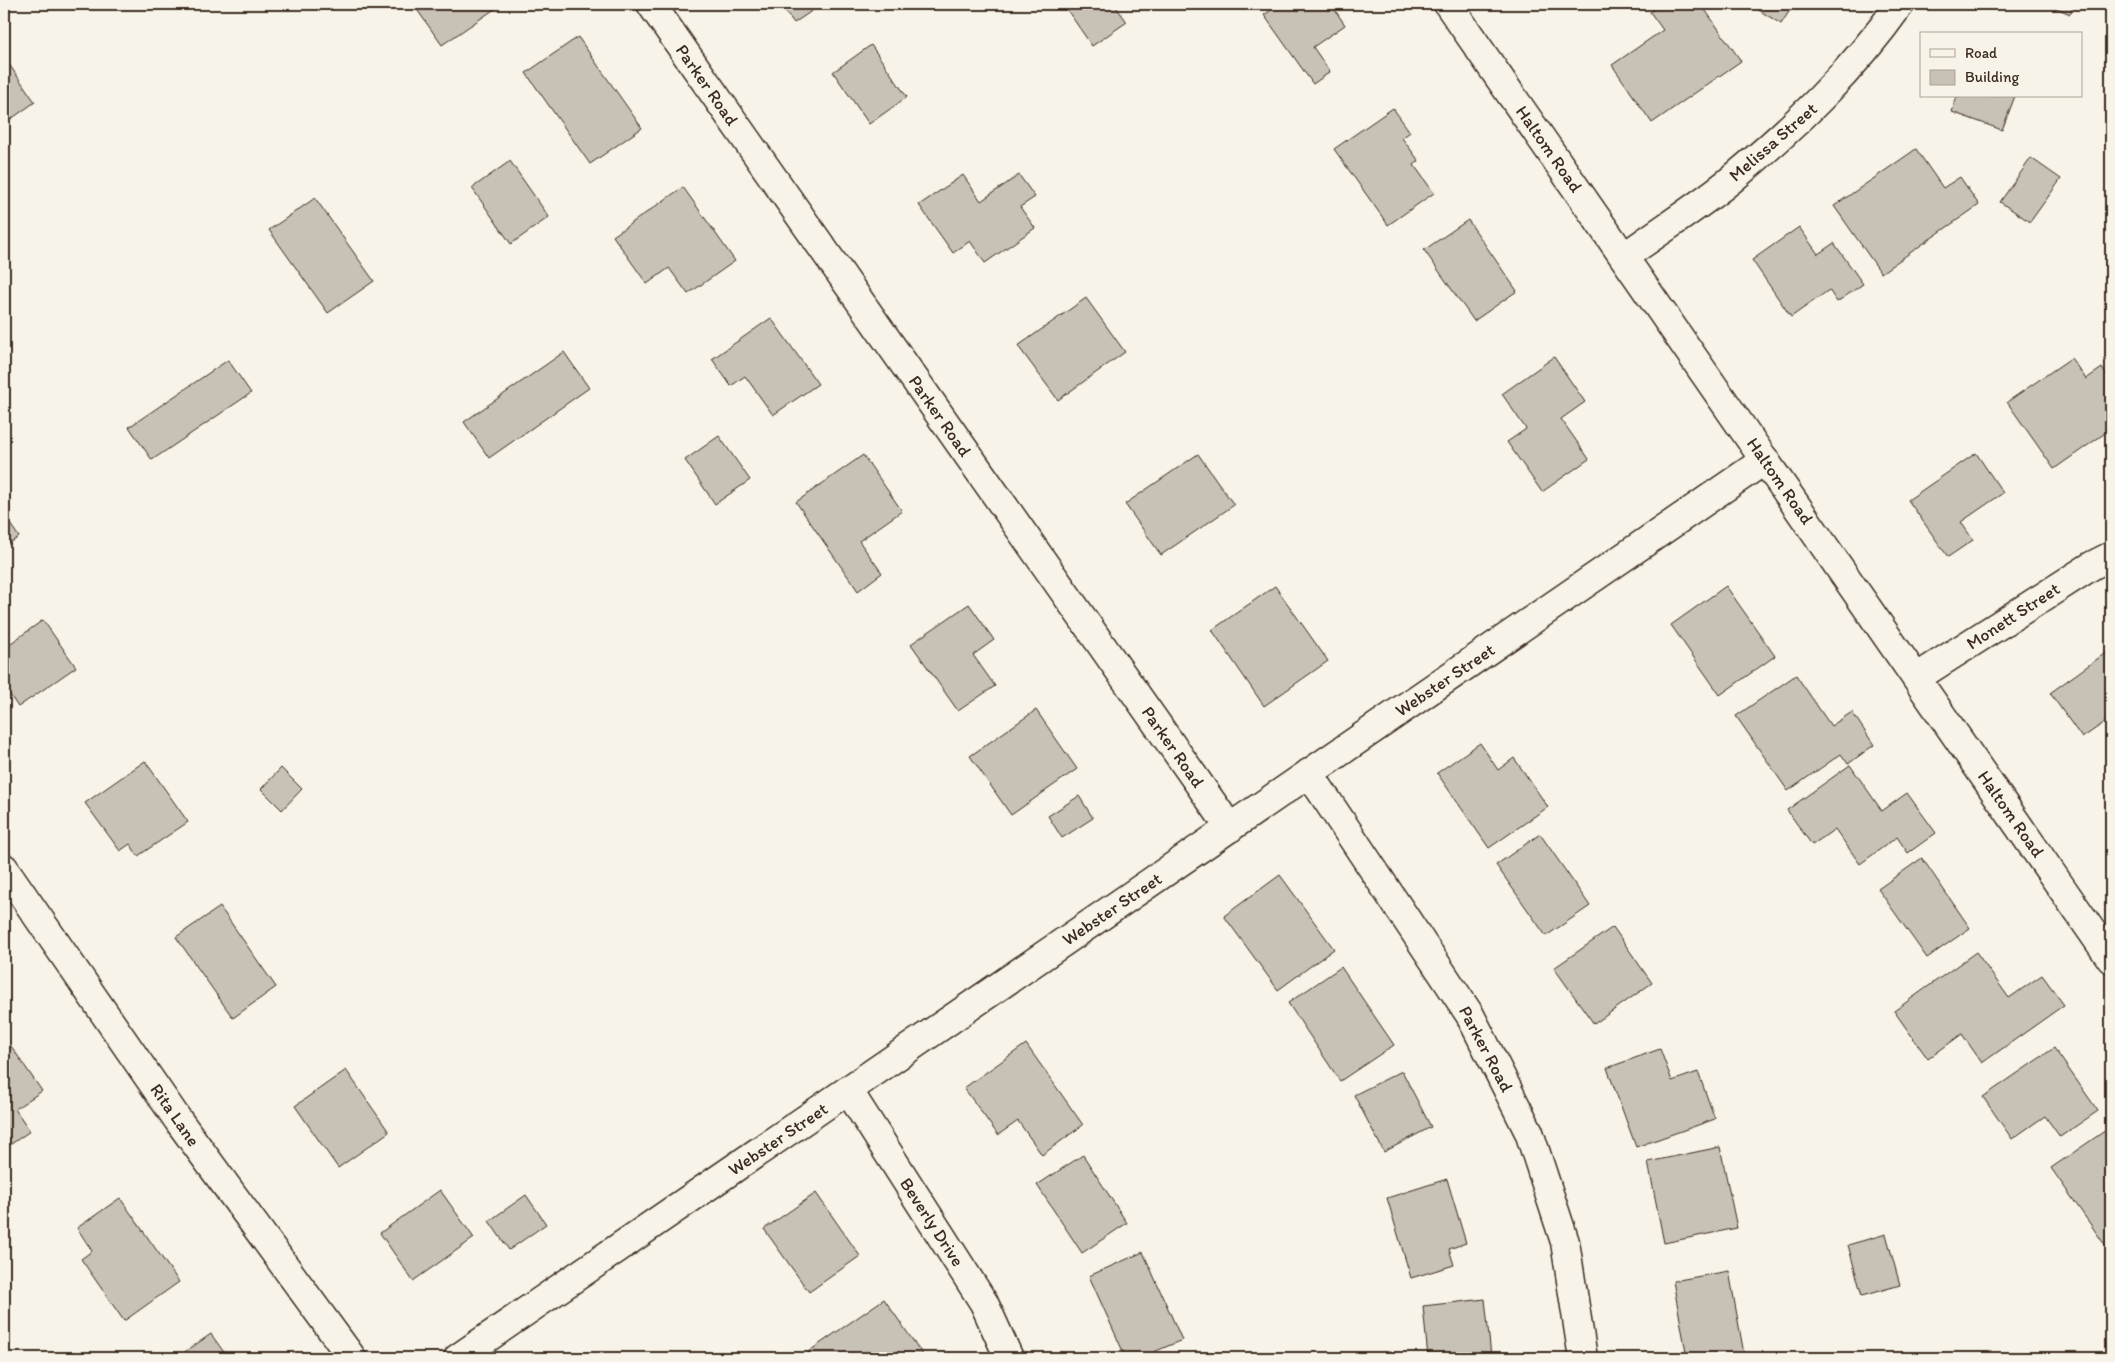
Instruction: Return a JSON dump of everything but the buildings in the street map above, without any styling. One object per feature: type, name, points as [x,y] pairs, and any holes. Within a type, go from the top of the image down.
[{"type":"street","name":"Parker Road","points":[[650,4],[1230,828]]},
{"type":"street","name":"Haltom Road","points":[[1448,4],[2111,958]]},
{"type":"street","name":"Melissa Street","points":[[1624,257],[1731,180],[1825,96],[1900,4]]},
{"type":"street","name":"Webster Street","points":[[458,1358],[1765,460]]},
{"type":"street","name":"Monett Street","points":[[1916,678],[2093,565],[2111,556]]},
{"type":"street","name":"Parker Road","points":[[1309,773],[1470,1015],[1529,1132],[1565,1242],[1584,1358]]},
{"type":"street","name":"Rita Lane","points":[[4,868],[178,1120],[352,1358]]},
{"type":"street","name":"Beverly Drive","points":[[848,1090],[984,1303],[1010,1358]]}]
